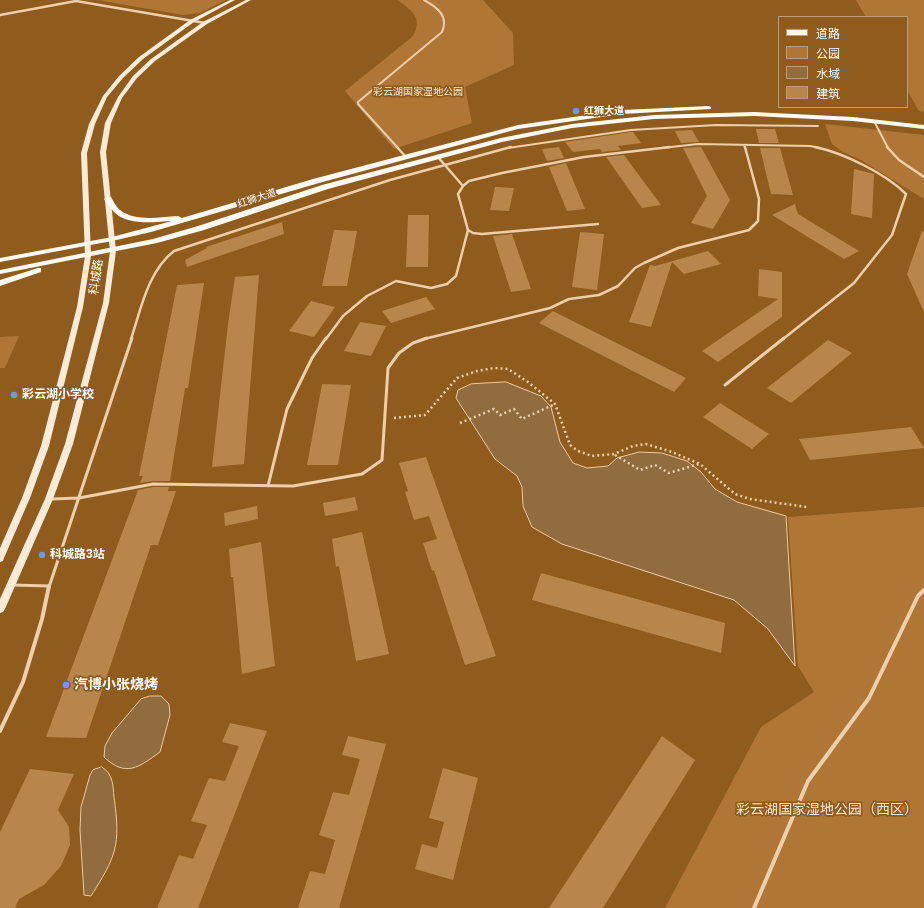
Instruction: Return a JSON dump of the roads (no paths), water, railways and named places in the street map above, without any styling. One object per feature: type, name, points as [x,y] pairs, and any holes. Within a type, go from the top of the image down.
[{"type":"main road","name":"科城路","points":[[0,558],[26,498],[45,446],[80,307],[88,256],[84,153],[92,124],[105,97],[121,77],[141,58],[192,21],[233,0]]},
{"type":"main road","name":"科城路","points":[[0,609],[49,499],[69,444],[106,303],[113,251],[103,152],[108,124],[120,98],[135,77],[153,60],[205,23],[249,0]]},
{"type":"main road","name":"红狮大道","points":[[0,260],[112,239],[494,132],[542,122],[648,110],[726,108],[797,109],[853,113],[924,121]]},
{"type":"main road","name":"红狮大道","points":[[0,272],[113,251],[201,228],[325,187],[437,156],[540,132],[593,123],[702,115],[754,114],[874,121],[924,127]]},
{"type":"main road","points":[[108,199],[118,212],[128,217],[138,219],[198,216]]},
{"type":"main road","points":[[0,253],[65,248]]},
{"type":"main road","points":[[0,283],[69,259]]},
{"type":"street","points":[[0,15],[76,1],[205,23]]},
{"type":"lane","points":[[406,156],[358,104],[358,102],[442,32],[445,26],[443,15],[439,9],[424,0]]},
{"type":"lane","points":[[874,121],[885,144],[893,156],[911,170],[924,177]]},
{"type":"lane","points":[[0,731],[23,682],[42,619],[49,586],[151,280],[165,258],[174,251],[390,180],[512,147],[631,130],[716,124],[818,126]]},
{"type":"lane","points":[[268,486],[287,409],[312,358],[343,316],[367,296],[396,281],[431,288],[447,284],[456,276],[468,230],[458,194],[463,186],[469,181],[584,157],[698,144],[810,146],[829,150],[859,162],[898,186],[906,194],[892,235],[854,283],[725,385]]},
{"type":"lane","points":[[49,499],[79,498],[153,484],[293,486],[362,474],[382,460],[388,368],[399,353],[413,343],[441,334],[550,308],[569,299],[598,295],[618,286],[634,268],[678,248],[749,230],[758,221],[759,199],[744,145]]},
{"type":"lane","points":[[437,156],[463,186]]},
{"type":"lane","points":[[468,230],[473,233],[482,234],[598,224]]},
{"type":"lane","points":[[11,585],[49,586]]},
{"type":"lane","points":[[754,908],[808,781],[869,698],[918,596],[924,590]]},
{"type":"water","points":[[506,382],[541,396],[551,407],[560,442],[573,463],[587,468],[608,466],[617,458],[639,452],[662,453],[687,461],[701,472],[715,489],[737,502],[786,516],[795,666],[768,629],[734,600],[562,544],[532,527],[523,506],[522,487],[517,476],[495,459],[456,398],[458,390],[471,384]]},
{"type":"water","points":[[150,696],[161,696],[169,704],[170,715],[160,752],[139,766],[126,769],[119,767],[104,757],[105,746],[112,733],[141,699]]},
{"type":"water","points":[[102,767],[110,776],[113,784],[117,828],[111,860],[91,896],[84,895],[80,830],[81,807],[90,775],[93,770]]},
{"type":"place","name":"红狮大道","points":[[576,111]]},
{"type":"place","name":"彩云湖小学校","points":[[14,395]]},
{"type":"place","name":"科城路3站","points":[[42,555]]},
{"type":"place","name":"汽博小张烧烤","points":[[66,685]]},
{"type":"park label","name":"彩云湖国家湿地公园","points":[[418,92]]},
{"type":"park label","name":"彩云湖国家湿地公园（西区）","points":[[827,810]]}]
